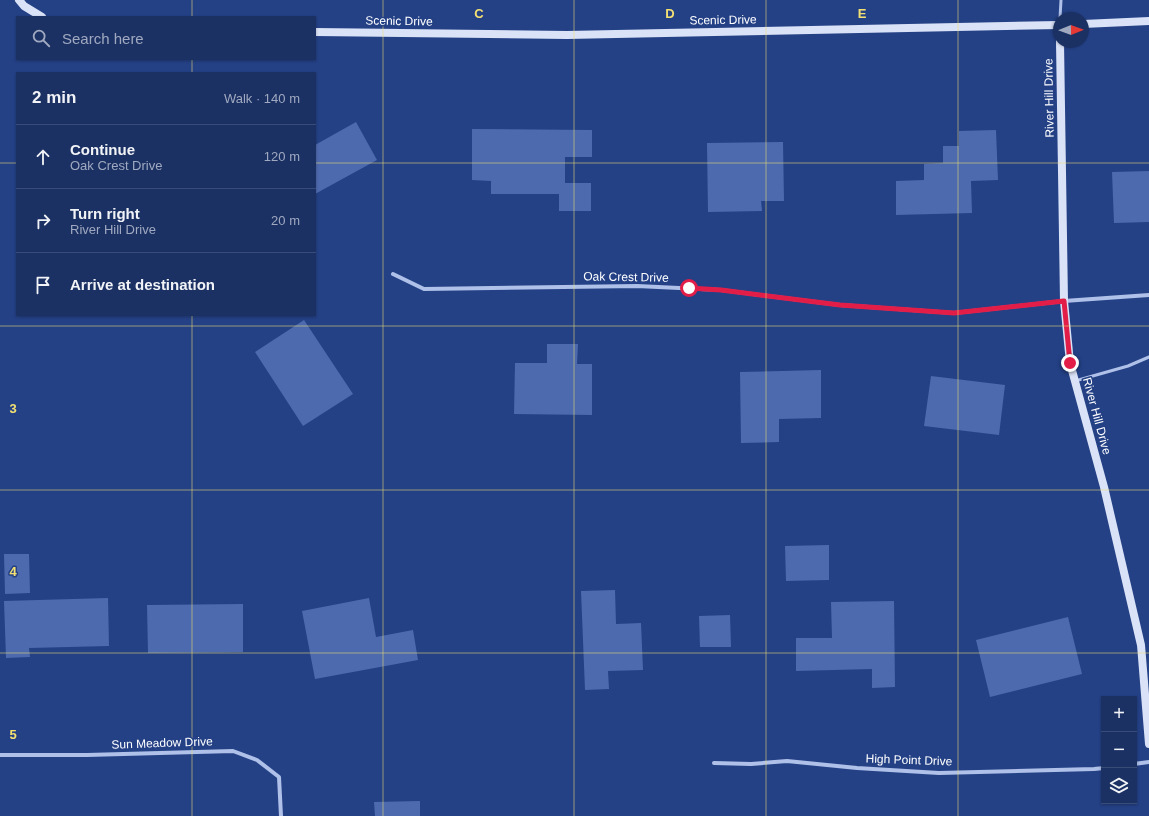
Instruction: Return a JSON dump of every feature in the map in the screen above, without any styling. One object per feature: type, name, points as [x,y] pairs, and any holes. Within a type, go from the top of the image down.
[{"type":"street","points":[[19,0],[24,6],[40,16]]},
{"type":"street","points":[[1089,24],[1149,22]]},
{"type":"street","name":"Scenic Drive","points":[[316,32],[567,36],[1053,24]]},
{"type":"street","name":"River Hill Drive","points":[[1060,48],[1064,301],[1070,363],[1104,487],[1141,645],[1149,744]]},
{"type":"street","name":"Oak Crest Drive","points":[[393,274],[424,289],[637,286],[721,290],[840,305],[954,313],[1064,301],[1149,295]]},
{"type":"street","name":"Sun Meadow Drive","points":[[0,755],[87,755],[233,751],[257,760],[279,777],[281,816]]},
{"type":"street","name":"High Point Drive","points":[[714,763],[751,764],[787,761],[856,768],[939,773],[1094,770],[1101,769]]},
{"type":"street","points":[[1137,764],[1149,762]]},
{"type":"lane","points":[[1060,12],[1061,0]]},
{"type":"lane","points":[[1075,381],[1128,366],[1149,357]]},
{"type":"building","points":[[356,122],[377,160],[316,193],[316,144]]},
{"type":"building","points":[[472,129],[592,130],[592,157],[565,157],[565,183],[591,183],[591,211],[559,211],[559,194],[491,194],[491,181],[472,180]]},
{"type":"building","points":[[996,130],[998,180],[971,181],[972,213],[896,215],[896,181],[924,180],[924,164],[943,163],[943,146],[959,146],[959,131]]},
{"type":"building","points":[[783,142],[784,201],[761,201],[762,211],[708,212],[707,143]]},
{"type":"building","points":[[1149,171],[1149,222],[1114,223],[1112,172]]},
{"type":"building","points":[[304,320],[353,394],[303,426],[255,352]]},
{"type":"building","points":[[547,344],[578,344],[577,364],[592,364],[592,415],[514,414],[515,363],[547,363]]},
{"type":"building","points":[[821,370],[821,418],[779,419],[779,442],[741,443],[740,372]]},
{"type":"building","points":[[931,376],[1005,385],[999,435],[924,426]]},
{"type":"building","points":[[829,545],[829,580],[786,581],[785,546]]},
{"type":"building","points":[[4,554],[29,554],[30,593],[5,594]]},
{"type":"building","points":[[615,590],[616,624],[641,623],[643,670],[608,671],[609,689],[585,690],[581,591]]},
{"type":"building","points":[[108,598],[109,646],[29,648],[30,657],[6,658],[4,601]]},
{"type":"building","points":[[369,598],[376,637],[413,630],[418,660],[315,679],[302,611]]},
{"type":"building","points":[[894,601],[895,687],[872,688],[872,669],[796,671],[796,638],[832,638],[831,602]]},
{"type":"building","points":[[243,604],[243,652],[148,653],[147,605]]},
{"type":"building","points":[[730,615],[731,647],[700,647],[699,616]]},
{"type":"building","points":[[1068,617],[1082,674],[990,697],[976,640]]},
{"type":"building","points":[[420,801],[420,816],[375,816],[374,802]]},
{"type":"route","points":[[689,288],[721,290],[840,305],[954,313],[1064,301],[1070,363]]}]
